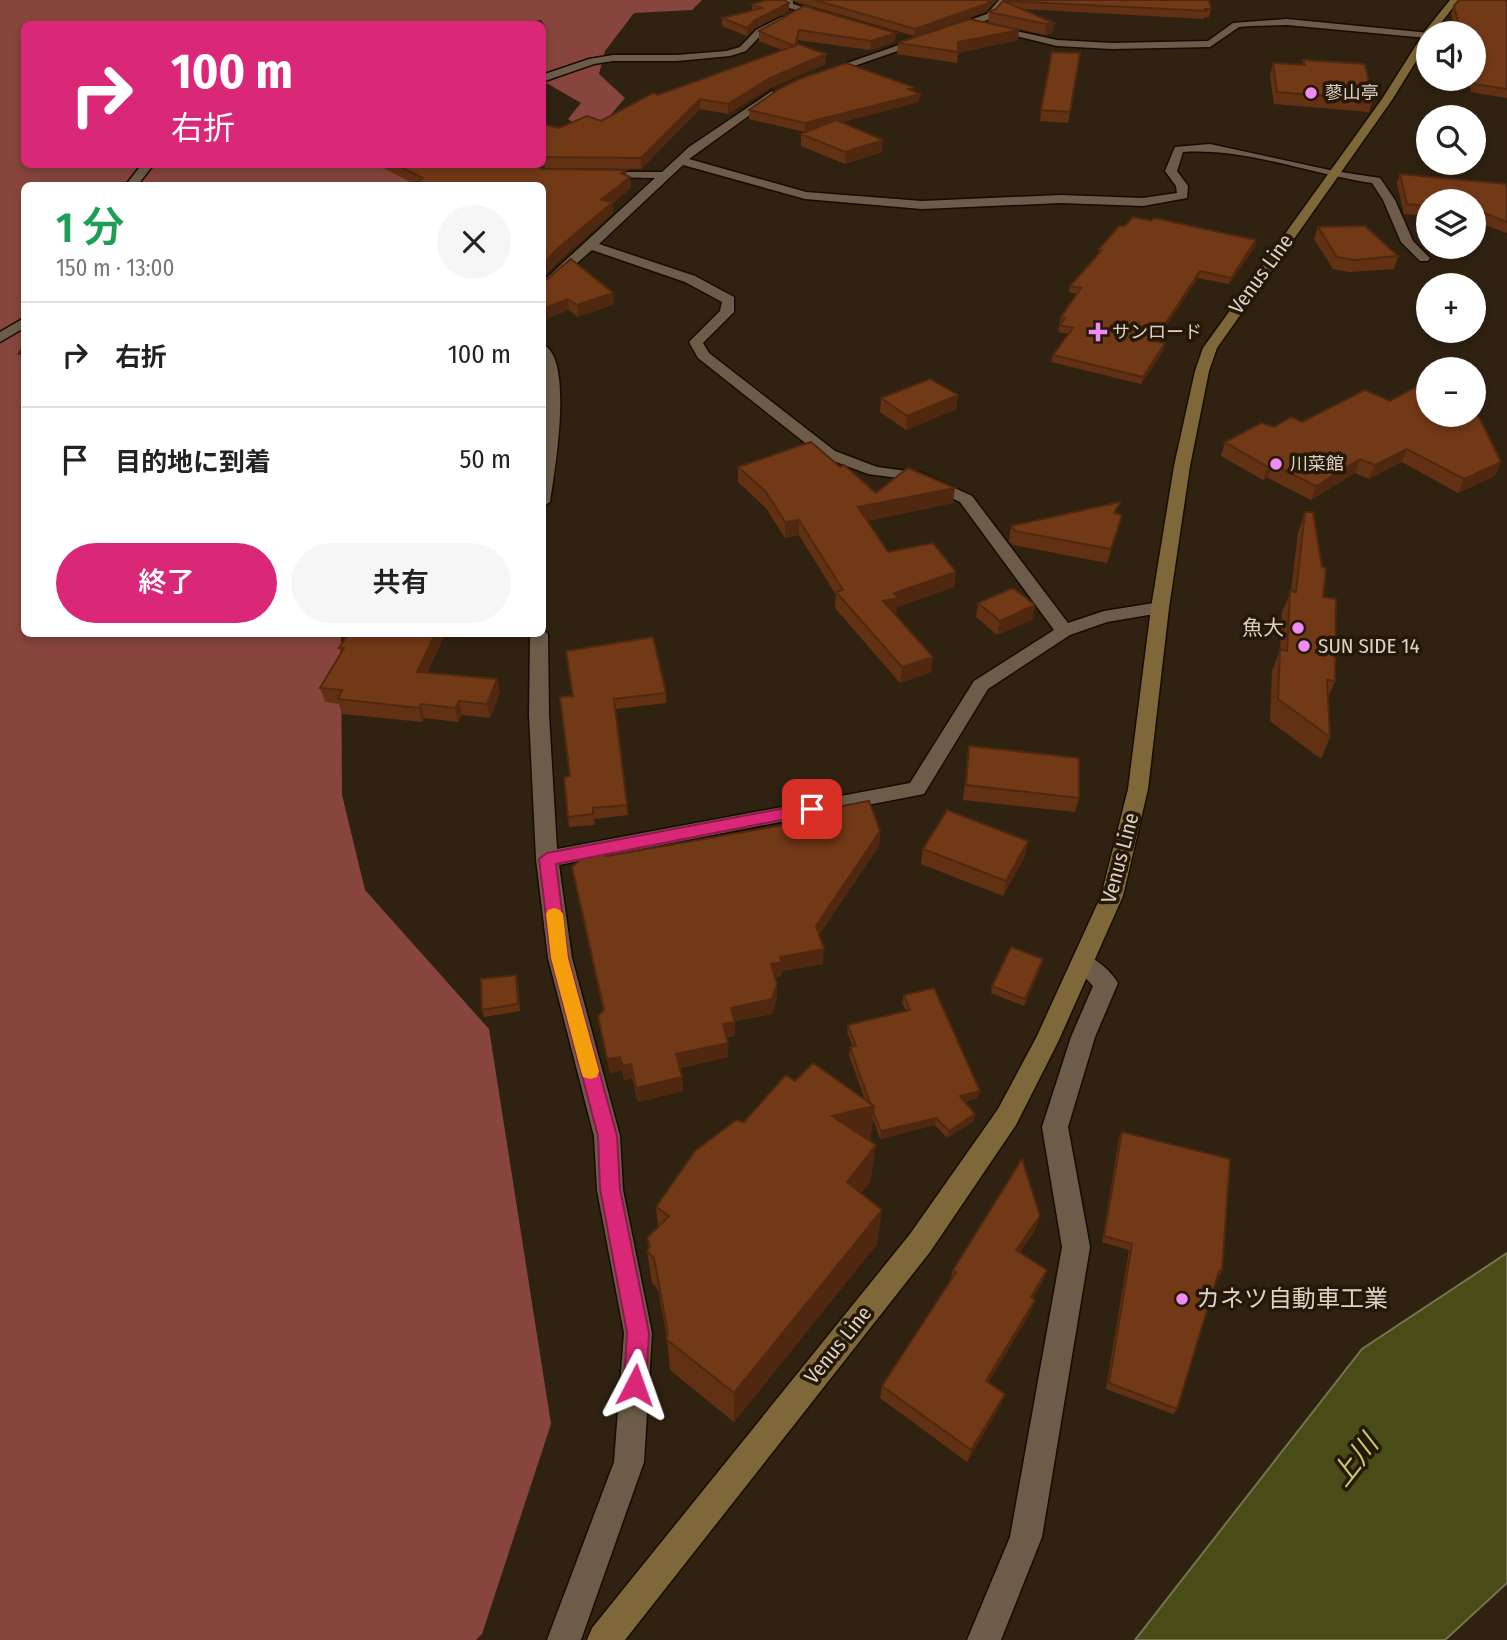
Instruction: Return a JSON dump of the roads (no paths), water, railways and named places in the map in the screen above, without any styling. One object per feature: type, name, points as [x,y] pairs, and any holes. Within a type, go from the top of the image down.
[{"type":"main road","name":"Venus Line","points":[[1438,21],[1455,0]]},
{"type":"main road","name":"Venus Line","points":[[604,1640],[920,1243],[1007,1117],[1046,1042],[1112,896],[1138,789],[1160,608],[1182,466],[1202,371],[1210,348],[1387,100],[1416,53]]},
{"type":"street","points":[[789,0],[789,5],[840,21]]},
{"type":"street","points":[[806,79],[990,16],[1004,0]]},
{"type":"street","points":[[546,78],[593,61],[613,58],[677,58],[727,54],[743,48],[759,32],[802,10]]},
{"type":"street","points":[[969,24],[1056,43],[1093,46],[1210,44],[1236,25],[1251,23],[1287,22],[1416,33]]},
{"type":"street","points":[[891,35],[917,43]]},
{"type":"street","points":[[546,286],[680,160],[784,88]]},
{"type":"street","points":[[680,160],[805,195],[922,205],[1061,199],[1143,202],[1171,200],[1183,196],[1182,186],[1171,171],[1179,149],[1210,147],[1334,174],[1376,180],[1383,188],[1407,246],[1416,252]]},
{"type":"street","points":[[133,182],[146,168]]},
{"type":"street","points":[[584,174],[663,175]]},
{"type":"street","points":[[590,245],[690,279],[729,300],[727,312],[696,342],[703,355],[829,454],[874,471],[916,476],[966,499],[1064,631]]},
{"type":"street","points":[[0,338],[21,324]]},
{"type":"street","points":[[546,355],[549,361],[553,404],[546,466]]},
{"type":"street","points":[[547,859],[917,789],[981,685],[1064,631],[1104,617],[1160,608]]},
{"type":"street","points":[[539,637],[539,715],[547,859],[559,958],[607,1136],[610,1189],[638,1333],[629,1462],[564,1640]]},
{"type":"street","points":[[984,1640],[1027,1537],[1076,1247],[1055,1127],[1083,1037],[1106,983],[1083,963]]},
{"type":"water","name":"上川","points":[[1507,1253],[1507,1583],[1445,1640],[1135,1640],[1362,1349]]},
{"type":"place","name":"蓼山亭","points":[[1311,93]]},
{"type":"place","name":"サンロード","points":[[1098,332]]},
{"type":"place","name":"川菜館","points":[[1276,464]]},
{"type":"place","name":"魚大","points":[[1298,628]]},
{"type":"place","name":"SUN SIDE 14","points":[[1304,646]]},
{"type":"place","name":"カネツ自動車工業","points":[[1182,1299]]}]
